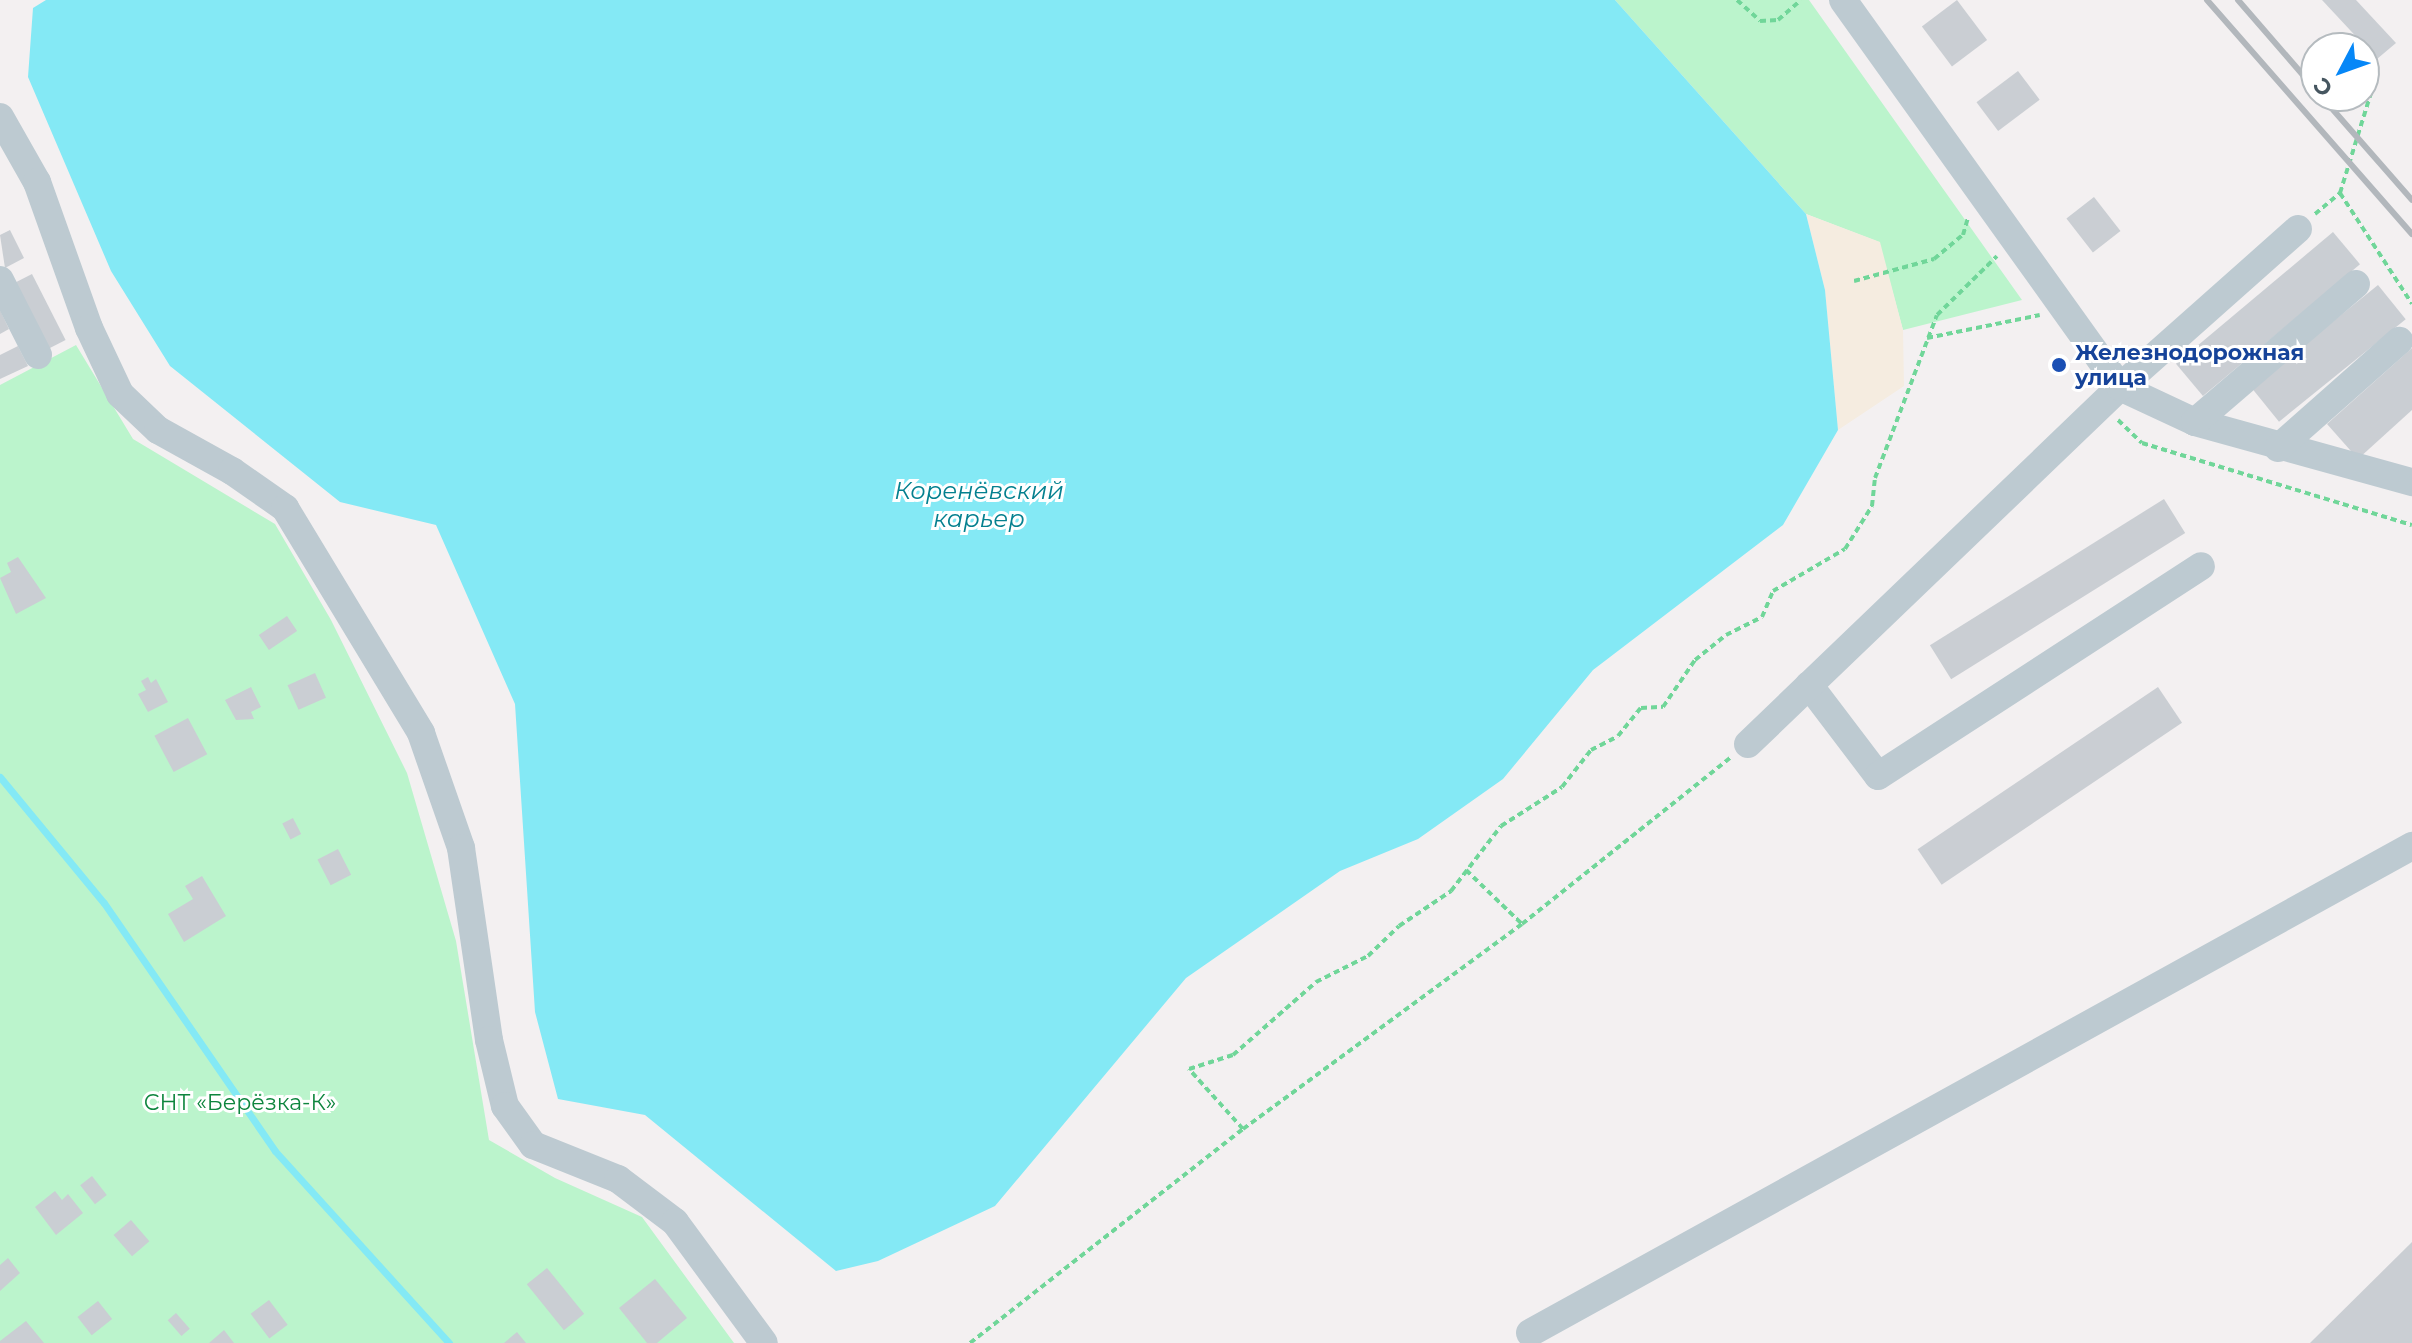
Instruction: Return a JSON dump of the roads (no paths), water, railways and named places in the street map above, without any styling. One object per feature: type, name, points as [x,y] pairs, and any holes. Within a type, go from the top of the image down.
[{"type":"street","points":[[1843,0],[2111,396],[2278,448],[2412,482]]},
{"type":"street","points":[[0,117],[37,182],[89,328],[120,394],[158,430],[232,471],[285,508],[421,733],[461,848],[489,1040],[505,1106],[533,1145],[618,1179],[675,1222],[764,1343]]},
{"type":"street","points":[[1748,744],[2111,396],[2298,229]]},
{"type":"street","points":[[0,280],[38,355]]},
{"type":"street","points":[[2195,422],[2356,284]]},
{"type":"street","points":[[2278,448],[2399,341]]},
{"type":"street","points":[[1809,685],[1878,776],[2201,566]]},
{"type":"street","points":[[1530,1333],[2412,846]]},
{"type":"water","name":"Коренёвский карьер","points":[[46,0],[1615,0],[1806,214],[1825,290],[1838,430],[1783,525],[1593,670],[1503,779],[1418,839],[1340,871],[1186,978],[995,1206],[878,1261],[836,1271],[645,1115],[558,1099],[535,1012],[515,704],[436,525],[340,502],[170,366],[111,271],[28,77],[33,8]]},
{"type":"waterway","points":[[0,777],[104,903],[275,1151],[449,1343]]},
{"type":"railway","points":[[2207,0],[2412,234]]},
{"type":"railway","points":[[2238,0],[2300,72]]},
{"type":"railway","points":[[2335,112],[2412,200]]},
{"type":"place","name":"Железнодорожная улица","points":[[2059,365]]},
{"type":"park label","name":"СНТ «Берёзка-К»","points":[[240,1103]]}]
